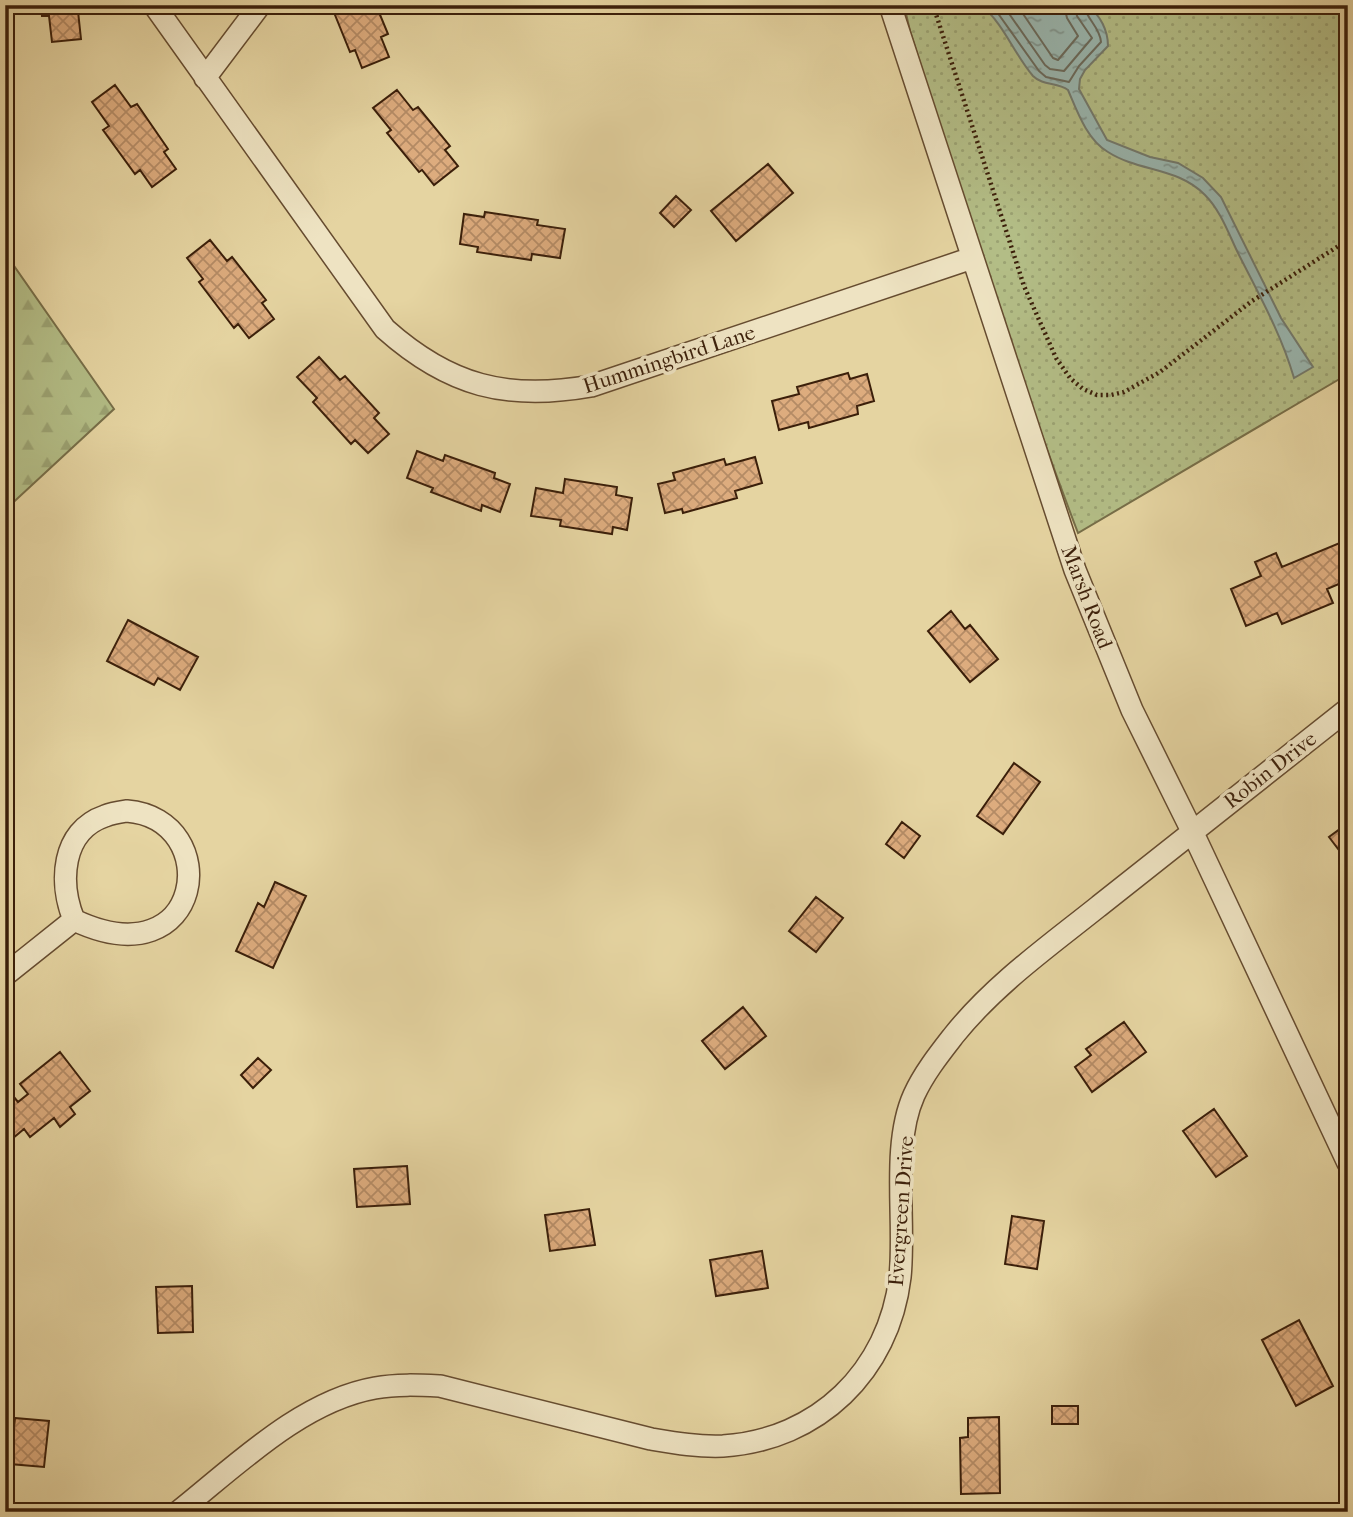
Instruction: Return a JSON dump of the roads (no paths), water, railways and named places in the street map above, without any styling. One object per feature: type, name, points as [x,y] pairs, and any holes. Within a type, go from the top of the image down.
[{"type":"street","name":"Hummingbird Lane","points":[[154,5],[385,329],[437,368],[476,385],[515,392],[560,392],[591,386],[972,258]]},
{"type":"street","points":[[205,78],[260,5]]},
{"type":"street","name":"Marsh Road","points":[[890,5],[1075,570],[1132,710],[1348,1163]]},
{"type":"street","name":"Robin Drive","points":[[1192,831],[1348,709]]},
{"type":"street","points":[[127,811],[146,813],[165,824],[179,841],[187,861],[189,885],[183,903],[172,918],[158,929],[140,934],[117,934],[94,929],[74,920],[67,905],[63,885],[66,861],[73,842],[87,826],[105,816],[127,811]]},
{"type":"street","name":"Evergreen Drive","points":[[178,1512],[283,1429],[310,1411],[374,1388],[439,1386],[651,1439],[686,1445],[724,1446],[764,1438],[804,1423],[839,1400],[869,1366],[888,1326],[900,1278],[903,1137],[913,1096],[934,1061],[989,995],[1192,831]]},
{"type":"street","points":[[5,975],[74,920]]},
{"type":"water","points":[[981,5],[1087,5],[1096,13],[1105,29],[1108,46],[1085,70],[1079,89],[1107,140],[1150,157],[1178,163],[1203,178],[1221,197],[1281,318],[1313,367],[1294,378],[1268,313],[1215,207],[1205,195],[1183,179],[1132,163],[1101,147],[1084,124],[1068,90],[1033,76],[996,21]]}]
